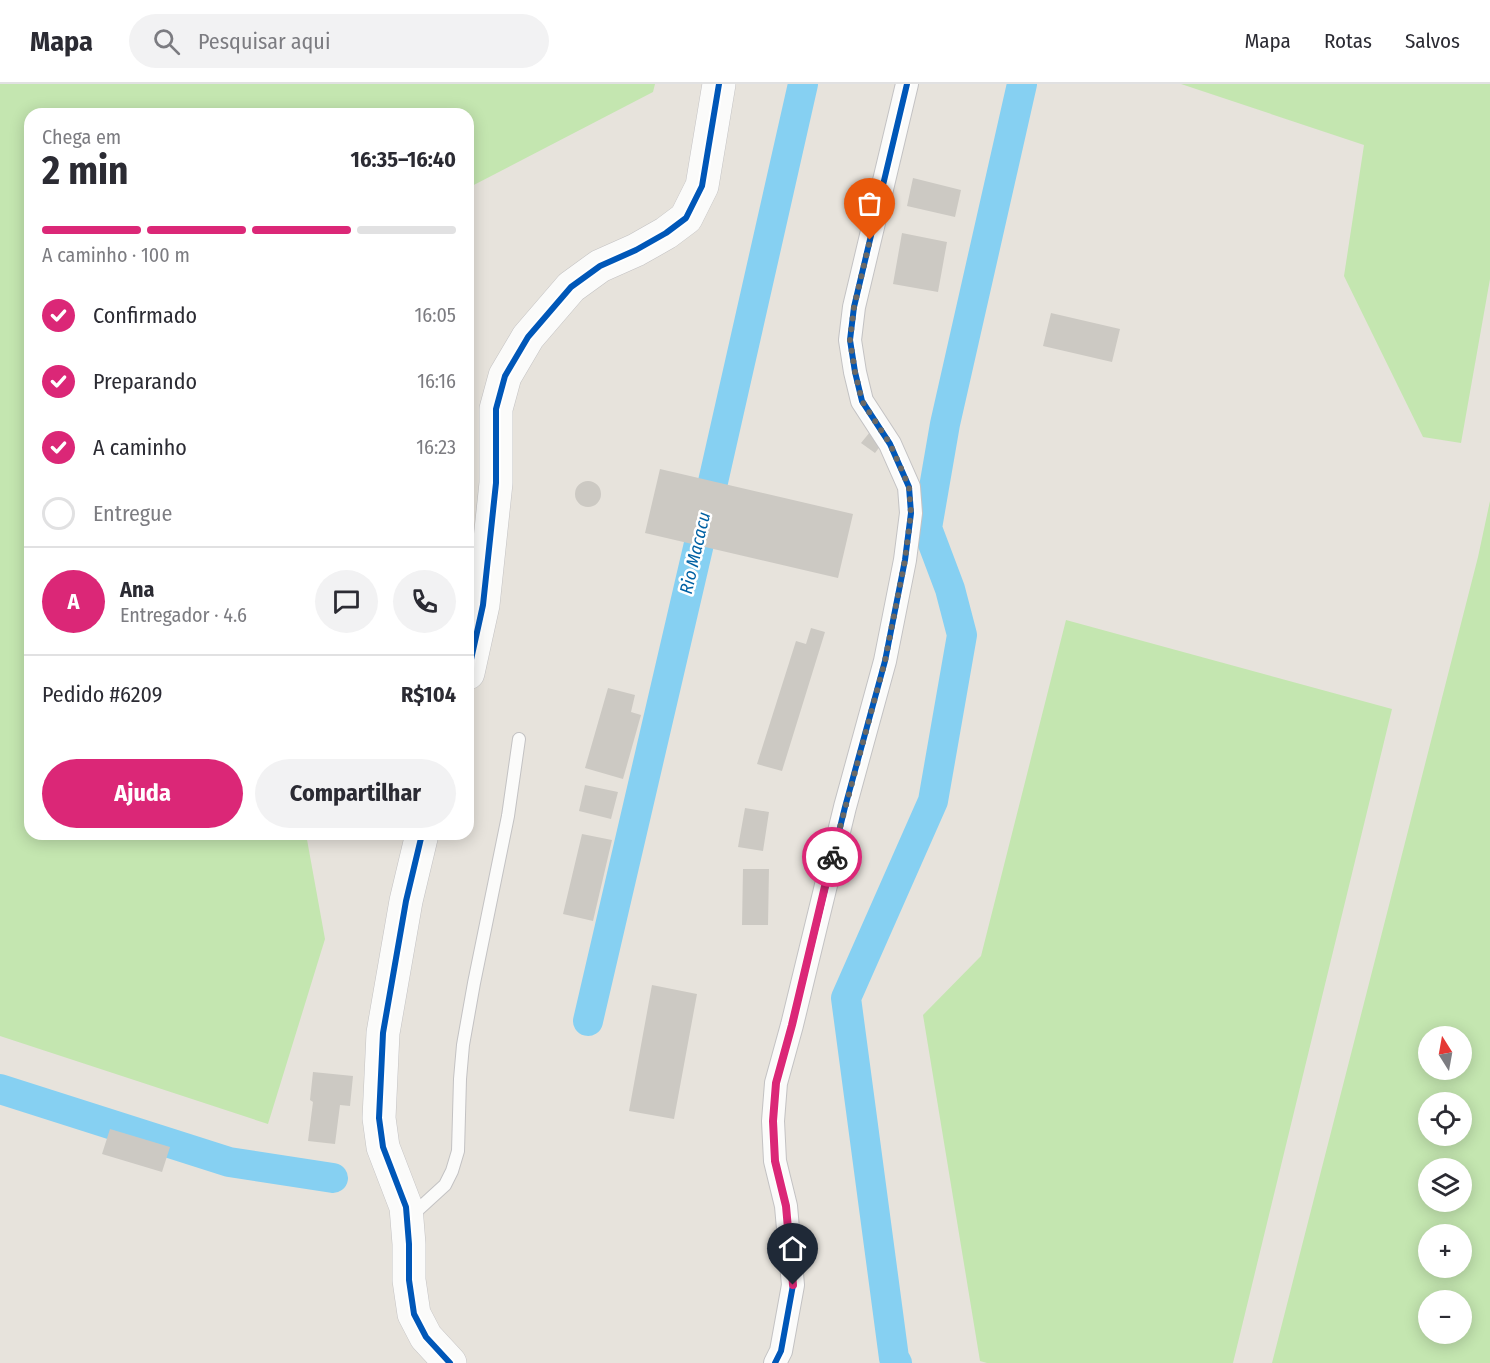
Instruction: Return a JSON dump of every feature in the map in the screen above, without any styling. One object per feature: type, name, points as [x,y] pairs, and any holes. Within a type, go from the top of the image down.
[{"type":"street","points":[[474,646],[483,605],[496,483],[496,410],[505,376],[528,337],[571,287],[600,266],[636,250],[666,233],[686,218],[702,186],[719,84]]},
{"type":"street","points":[[776,1363],[781,1351],[793,1285],[786,1206],[775,1161],[773,1121],[776,1083],[845,807],[885,661],[905,560],[911,513],[909,487],[890,444],[862,401],[850,340],[854,307],[908,84]]},
{"type":"street","points":[[421,840],[406,901],[383,1034],[379,1118],[383,1147],[406,1207],[409,1280],[414,1314],[426,1337],[450,1363]]},
{"type":"lane","points":[[407,1220],[445,1185],[458,1151],[463,1045],[508,816],[519,739]]},
{"type":"green space","points":[[0,84],[655,84],[653,92],[474,185],[474,108],[24,108],[24,840],[307,840],[325,939],[268,1124],[0,1036]]},
{"type":"green space","points":[[1181,84],[1490,84],[1490,279],[1461,443],[1423,437],[1344,276],[1364,145]]},
{"type":"green space","points":[[1490,501],[1490,1363],[1272,1363],[1478,557]]},
{"type":"green space","points":[[1066,620],[1392,709],[1233,1363],[987,1363],[980,1361],[923,1015],[981,956]]},
{"type":"building","points":[[913,178],[961,190],[955,217],[907,206]]},
{"type":"building","points":[[902,233],[947,242],[938,292],[893,284]]},
{"type":"building","points":[[1051,313],[1120,329],[1112,362],[1043,346]]},
{"type":"building","points":[[870,432],[884,441],[875,453],[861,443]]},
{"type":"building","points":[[660,469],[853,514],[838,578],[645,533]]},
{"type":"building","points":[[588,481],[597,485],[601,494],[597,503],[588,507],[579,503],[575,494],[579,485]]},
{"type":"building","points":[[811,628],[825,632],[782,771],[757,764],[796,641],[806,644]]},
{"type":"building","points":[[608,688],[635,695],[631,712],[641,715],[623,779],[585,768]]},
{"type":"building","points":[[585,785],[618,792],[611,819],[579,811]]},
{"type":"building","points":[[745,808],[769,812],[763,851],[738,847]]},
{"type":"building","points":[[582,834],[612,840],[593,921],[563,914]]},
{"type":"building","points":[[743,869],[769,869],[768,925],[742,925]]},
{"type":"building","points":[[652,985],[697,994],[674,1119],[629,1111]]},
{"type":"building","points":[[313,1072],[353,1076],[350,1106],[340,1105],[335,1144],[308,1141],[313,1102],[310,1100]]},
{"type":"building","points":[[110,1129],[170,1147],[162,1172],[102,1154]]},
{"type":"waterway","name":"Rio Macacu","points":[[588,1021],[803,84]]},
{"type":"waterway","points":[[897,1363],[894,1358],[846,998],[933,801],[962,635],[950,589],[927,528],[945,424],[1022,84]]},
{"type":"waterway","points":[[0,1089],[229,1162],[333,1178]]},
{"type":"cycle path","points":[[474,646],[483,605],[496,483],[496,409],[505,376],[528,337],[571,287],[600,266],[636,250],[666,233],[686,218],[702,186],[719,84]]},
{"type":"cycle path","points":[[775,1363],[781,1351],[793,1285],[786,1206],[775,1161],[773,1121],[776,1083],[845,807],[885,661],[905,560],[911,513],[909,487],[890,444],[862,401],[850,340],[854,307],[907,84]]},
{"type":"cycle path","points":[[421,840],[406,901],[383,1033],[379,1118],[383,1147],[406,1207],[409,1280],[414,1314],[426,1337],[450,1363]]},
{"type":"way so far","points":[[832,857],[885,661],[905,560],[911,513],[909,487],[900,466],[890,444],[862,401],[850,340],[854,307],[870,240]]},
{"type":"route","points":[[793,1285],[786,1206],[775,1161],[773,1121],[776,1083],[832,857]]}]
